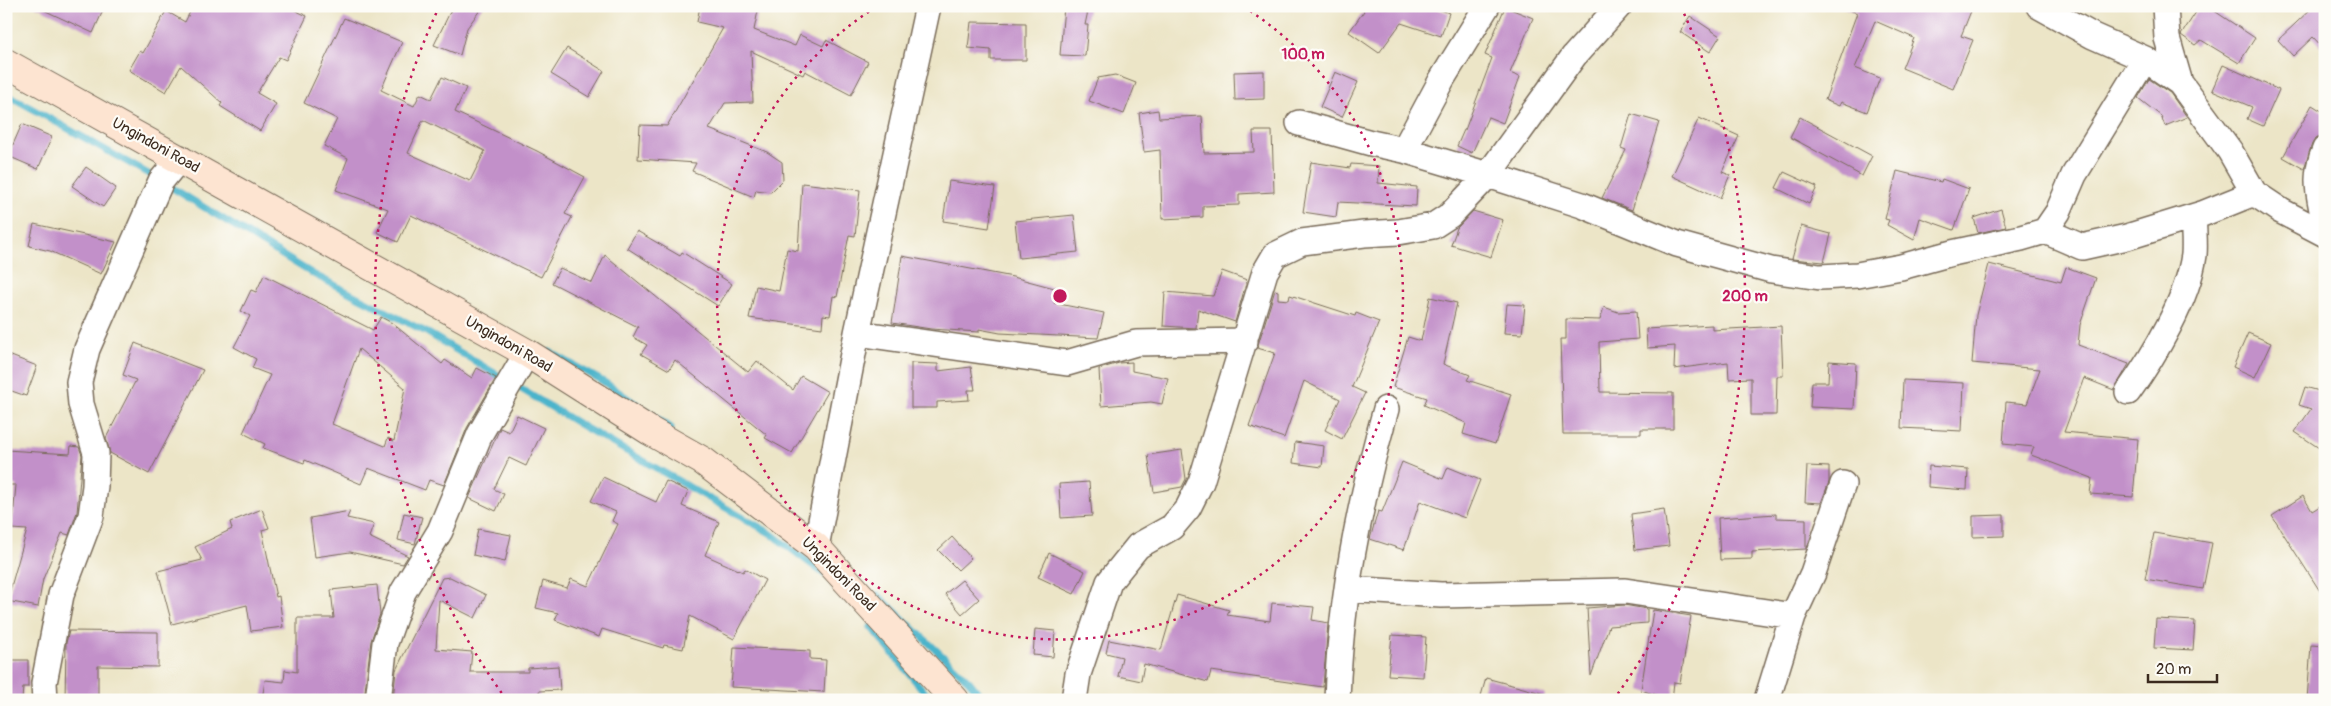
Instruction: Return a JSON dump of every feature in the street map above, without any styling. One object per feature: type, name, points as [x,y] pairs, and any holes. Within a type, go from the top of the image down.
[{"type":"main road","name":"Ungindoni Road","points":[[6,63],[527,352],[650,431],[703,462],[816,546],[955,700]]},
{"type":"street","points":[[816,546],[857,333],[928,6]]},
{"type":"street","points":[[1404,150],[1442,79],[1487,6]]},
{"type":"street","points":[[1074,700],[1078,674],[1109,582],[1138,546],[1172,526],[1188,508],[1201,482],[1265,272],[1275,255],[1302,242],[1364,234],[1398,232],[1433,226],[1450,216],[1488,175],[1569,63],[1619,6]]},
{"type":"street","points":[[2039,6],[2093,36],[2145,59],[2180,83],[2230,151],[2254,193],[2281,211],[2325,234]]},
{"type":"street","points":[[2165,6],[2167,38],[2180,83]]},
{"type":"street","points":[[1299,123],[1404,150],[1488,175],[1582,205],[1677,244],[1771,270],[1820,277],[1857,275],[1902,267],[1952,252],[2021,238],[2045,230],[2058,212],[2074,176],[2145,59]]},
{"type":"street","points":[[2325,149],[2318,168],[2316,183],[2325,226]]},
{"type":"street","points":[[45,700],[44,683],[61,595],[91,516],[95,486],[96,453],[81,404],[79,382],[87,349],[162,181],[180,158]]},
{"type":"street","points":[[2045,230],[2082,247],[2127,237],[2193,217],[2254,193]]},
{"type":"street","points":[[2128,392],[2152,358],[2187,286],[2194,256],[2193,217]]},
{"type":"street","points":[[857,333],[1067,363],[1136,343],[1245,341]]},
{"type":"street","points":[[378,700],[385,643],[403,592],[440,531],[480,434],[527,352]]},
{"type":"street","points":[[1337,700],[1338,665],[1347,589],[1367,475],[1386,409]]},
{"type":"street","points":[[1767,700],[1793,616],[1812,573],[1843,484]]},
{"type":"street","points":[[1347,589],[1441,595],[1625,591],[1793,616]]},
{"type":"building","points":[[35,6],[105,6],[93,33]]},
{"type":"building","points":[[193,6],[286,6],[307,16],[286,60],[279,57],[257,93],[276,104],[260,131],[220,106],[222,103],[181,66],[166,92],[129,70],[140,51],[143,53],[166,11],[185,22]]},
{"type":"building","points":[[453,6],[483,6],[467,28],[460,55],[434,45]]},
{"type":"building","points":[[700,6],[759,6],[754,30],[795,46],[800,35],[823,46],[826,40],[868,62],[851,95],[805,71],[803,75],[751,51],[753,102],[725,103],[709,129],[767,152],[782,162],[783,180],[771,192],[756,190],[754,197],[692,171],[696,163],[638,159],[640,125],[667,126],[723,28],[697,22]]},
{"type":"building","points":[[1064,6],[1089,6],[1085,25],[1088,25],[1085,56],[1060,55]]},
{"type":"building","points":[[1362,6],[1430,6],[1449,13],[1441,36],[1401,23],[1379,53],[1349,32],[1364,11],[1361,10]]},
{"type":"building","points":[[1840,6],[1973,6],[1961,36],[1973,40],[1953,89],[1902,68],[1914,38],[1875,21],[1855,68],[1880,78],[1867,112],[1841,102],[1839,106],[1825,100],[1857,13]]},
{"type":"building","points":[[2200,6],[2207,6],[2255,38],[2239,63],[2201,40],[2195,45],[2181,35]]},
{"type":"building","points":[[2314,6],[2325,6],[2325,50],[2313,37],[2293,56],[2278,40]]},
{"type":"building","points":[[1505,7],[1533,18],[1510,73],[1520,77],[1503,123],[1488,117],[1472,153],[1457,146],[1465,130],[1492,58],[1485,55]]},
{"type":"building","points":[[1690,16],[1720,36],[1710,52],[1680,32]]},
{"type":"building","points":[[344,18],[402,42],[381,90],[414,106],[420,94],[431,99],[442,77],[466,88],[455,112],[537,151],[585,177],[565,214],[572,217],[541,277],[411,215],[398,242],[377,232],[388,209],[336,190],[348,158],[324,146],[337,119],[304,103]],"holes":[[[423,120],[485,151],[470,181],[408,153]]]},
{"type":"building","points":[[971,22],[1026,23],[1026,60],[991,60],[991,50],[968,48]]},
{"type":"building","points":[[567,48],[604,71],[589,97],[551,74]]},
{"type":"building","points":[[2223,65],[2279,90],[2263,126],[2247,119],[2252,107],[2212,90]]},
{"type":"building","points":[[1264,71],[1264,99],[1235,100],[1234,72]]},
{"type":"building","points":[[1335,72],[1358,82],[1342,117],[1320,107]]},
{"type":"building","points":[[1115,75],[1136,83],[1124,114],[1089,101],[1098,78]]},
{"type":"building","points":[[2149,79],[2170,93],[2187,117],[2165,126],[2161,116],[2138,98]]},
{"type":"building","points":[[2312,105],[2325,113],[2325,133],[2316,138],[2312,144],[2304,169],[2283,157]]},
{"type":"building","points":[[1158,110],[1159,118],[1202,116],[1204,153],[1254,152],[1253,131],[1272,131],[1274,192],[1239,194],[1239,205],[1203,206],[1203,217],[1162,219],[1160,150],[1144,152],[1139,113]]},
{"type":"building","points":[[1631,114],[1659,122],[1632,210],[1602,198],[1626,150],[1621,148]]},
{"type":"building","points":[[1800,117],[1872,156],[1862,176],[1790,137]]},
{"type":"building","points":[[1699,118],[1739,136],[1722,172],[1730,175],[1720,198],[1672,176]]},
{"type":"building","points":[[22,124],[52,137],[38,169],[8,156]]},
{"type":"building","points":[[1311,162],[1350,168],[1351,164],[1379,166],[1378,183],[1417,187],[1416,206],[1338,202],[1336,217],[1303,212]]},
{"type":"building","points":[[86,167],[116,188],[103,207],[72,186]]},
{"type":"building","points":[[1897,171],[1941,182],[1942,179],[1969,189],[1954,230],[1920,218],[1914,240],[1887,225],[1889,220],[1885,219]]},
{"type":"building","points":[[1784,172],[1817,187],[1809,204],[1776,188]]},
{"type":"building","points":[[949,181],[995,187],[989,228],[943,221]]},
{"type":"building","points":[[802,183],[860,190],[855,236],[849,235],[837,297],[833,296],[830,316],[823,315],[822,328],[749,318],[756,286],[779,291],[787,249],[798,251]]},
{"type":"building","points":[[2001,209],[2006,227],[1978,233],[1974,218]]},
{"type":"building","points":[[1473,211],[1503,220],[1491,257],[1451,245],[1457,228]]},
{"type":"building","points":[[1074,215],[1078,252],[1019,258],[1015,221]]},
{"type":"building","points":[[34,224],[116,242],[101,274],[50,251],[29,246]]},
{"type":"building","points":[[1801,226],[1831,234],[1824,262],[1792,259]]},
{"type":"building","points":[[637,231],[680,256],[682,252],[732,284],[718,306],[627,248]]},
{"type":"building","points":[[605,255],[748,372],[757,361],[793,390],[801,376],[828,392],[792,453],[765,438],[767,435],[675,360],[669,370],[641,354],[647,345],[633,337],[638,327],[552,283],[560,268],[592,283]]},
{"type":"building","points":[[902,256],[1013,277],[1058,289],[1054,303],[1104,313],[1098,338],[1000,333],[979,329],[979,332],[931,329],[892,323]]},
{"type":"building","points":[[1989,264],[2061,282],[2066,267],[2096,278],[2080,325],[2078,345],[2129,364],[2114,390],[2084,378],[2064,432],[2138,439],[2133,497],[2090,494],[2092,478],[2031,455],[2034,447],[2003,444],[2006,402],[2027,404],[2040,369],[1972,363],[1976,315]]},
{"type":"building","points":[[1222,271],[1247,280],[1235,322],[1198,309],[1196,328],[1163,326],[1165,292],[1213,296]]},
{"type":"building","points":[[264,275],[373,330],[381,317],[392,323],[442,364],[445,360],[472,378],[477,368],[496,378],[467,428],[444,485],[429,480],[425,490],[368,468],[361,484],[305,460],[304,463],[263,448],[265,444],[243,433],[270,375],[252,368],[256,359],[234,347],[250,316],[241,311],[251,290],[256,292]],"holes":[[[359,349],[405,388],[394,441],[388,438],[385,446],[332,424]]]},
{"type":"building","points":[[1275,290],[1278,291],[1278,299],[1289,300],[1290,295],[1355,316],[1356,313],[1379,322],[1352,387],[1365,393],[1342,439],[1325,430],[1340,399],[1304,381],[1284,438],[1249,426],[1275,353],[1257,348]]},
{"type":"building","points":[[1430,297],[1457,303],[1443,364],[1470,375],[1467,380],[1511,394],[1495,444],[1463,434],[1466,423],[1424,405],[1427,398],[1393,387],[1408,337],[1421,341]]},
{"type":"building","points":[[1507,304],[1525,305],[1522,334],[1504,333]]},
{"type":"building","points":[[1604,307],[1618,312],[1636,311],[1638,339],[1599,342],[1600,392],[1673,393],[1673,429],[1641,429],[1641,434],[1563,434],[1560,339],[1566,339],[1566,319],[1600,320]]},
{"type":"building","points":[[1712,325],[1712,330],[1781,326],[1783,376],[1777,376],[1776,415],[1751,415],[1751,378],[1729,379],[1728,362],[1674,369],[1675,346],[1647,348],[1646,329]]},
{"type":"building","points":[[2248,333],[2271,343],[2255,377],[2233,367]]},
{"type":"building","points":[[135,343],[203,370],[149,474],[110,453],[106,438],[136,380],[123,375]]},
{"type":"building","points":[[6,354],[37,366],[26,396],[6,389]]},
{"type":"building","points":[[1829,361],[1856,363],[1854,409],[1810,407],[1812,382],[1828,382]]},
{"type":"building","points":[[1132,362],[1132,371],[1168,378],[1162,404],[1151,402],[1101,406],[1099,369],[1119,363]]},
{"type":"building","points":[[911,363],[938,364],[938,371],[971,367],[975,390],[968,390],[969,400],[937,402],[937,408],[911,408]]},
{"type":"building","points":[[1903,380],[1964,383],[1962,431],[1901,428]]},
{"type":"building","points":[[2305,387],[2323,392],[2325,389],[2325,452],[2295,432],[2311,409],[2299,405]]},
{"type":"building","points":[[517,415],[544,428],[526,466],[509,458],[494,489],[504,494],[496,511],[469,498],[500,428],[509,432]]},
{"type":"building","points":[[1295,442],[1324,446],[1322,467],[1293,463]]},
{"type":"building","points":[[71,446],[79,447],[82,455],[77,512],[69,535],[62,533],[43,579],[38,607],[7,601],[27,530],[12,529],[16,485],[6,485],[6,450],[70,454]]},
{"type":"building","points":[[1182,450],[1186,479],[1182,487],[1154,492],[1148,455]]},
{"type":"building","points":[[1402,462],[1443,479],[1448,467],[1480,480],[1465,518],[1420,501],[1404,550],[1370,539],[1378,511],[1382,512]]},
{"type":"building","points":[[1807,466],[1829,467],[1829,482],[1821,503],[1805,502]]},
{"type":"building","points":[[1929,466],[1968,469],[1967,490],[1928,487]]},
{"type":"building","points":[[603,477],[656,502],[666,481],[688,491],[682,506],[719,522],[705,555],[743,572],[745,569],[765,580],[734,639],[690,616],[683,649],[664,645],[663,648],[602,629],[599,637],[555,620],[558,613],[536,608],[543,581],[567,588],[571,579],[588,586],[618,524],[612,521],[616,512],[591,501]]},
{"type":"building","points":[[1089,482],[1092,516],[1061,518],[1059,484]]},
{"type":"building","points":[[2303,496],[2312,511],[2325,503],[2325,599],[2272,516]]},
{"type":"building","points":[[262,509],[269,528],[262,530],[276,597],[279,596],[283,627],[251,631],[247,605],[172,624],[158,571],[202,560],[195,547],[232,529],[230,522]]},
{"type":"building","points":[[1664,509],[1669,546],[1635,550],[1631,514]]},
{"type":"building","points":[[350,511],[347,518],[374,524],[369,537],[408,556],[403,564],[350,552],[315,557],[310,518]]},
{"type":"building","points":[[404,513],[422,517],[415,544],[398,540]]},
{"type":"building","points":[[1776,514],[1776,518],[1806,519],[1806,549],[1752,552],[1752,559],[1720,560],[1718,518]]},
{"type":"building","points":[[2004,515],[2004,536],[1973,537],[1973,516]]},
{"type":"building","points":[[478,529],[511,535],[505,562],[473,555]]},
{"type":"building","points":[[2154,533],[2212,543],[2203,589],[2145,579]]},
{"type":"building","points":[[952,537],[971,558],[958,570],[938,550]]},
{"type":"building","points":[[1049,553],[1085,571],[1074,594],[1038,577]]},
{"type":"building","points":[[450,577],[486,595],[475,618],[439,600],[436,649],[472,652],[470,672],[528,672],[528,668],[558,666],[560,690],[539,691],[540,700],[393,700],[396,670],[442,578]]},
{"type":"building","points":[[962,580],[979,599],[962,614],[945,594]]},
{"type":"building","points":[[377,585],[380,614],[371,641],[364,700],[262,700],[265,680],[284,682],[285,670],[297,672],[297,618],[334,618],[331,590]]},
{"type":"building","points":[[1177,595],[1229,610],[1227,615],[1270,621],[1272,603],[1314,607],[1312,620],[1328,623],[1323,687],[1211,671],[1208,682],[1144,664],[1141,681],[1118,676],[1122,657],[1106,653],[1109,640],[1161,650]]},
{"type":"building","points":[[1624,605],[1647,609],[1647,623],[1609,626],[1591,676],[1587,608]]},
{"type":"building","points":[[1653,610],[1691,616],[1680,683],[1674,682],[1672,700],[1641,690]]},
{"type":"building","points":[[2156,619],[2195,621],[2193,650],[2154,648]]},
{"type":"building","points":[[1035,629],[1055,631],[1053,657],[1033,655]]},
{"type":"building","points":[[69,631],[158,632],[158,667],[98,666],[98,700],[65,700],[66,643]]},
{"type":"building","points":[[1392,635],[1426,637],[1423,677],[1388,675]]},
{"type":"building","points":[[2311,645],[2325,646],[2325,700],[2307,700]]},
{"type":"building","points":[[734,647],[810,651],[810,659],[826,660],[824,692],[731,687]]},
{"type":"building","points":[[6,660],[28,660],[28,687],[23,687],[22,700],[6,700]]},
{"type":"building","points":[[1486,678],[1545,694],[1544,700],[1495,700],[1481,696]]},
{"type":"waterway","points":[[6,94],[161,181],[313,274],[428,333],[584,427],[770,533],[824,574]]},
{"type":"waterway","points":[[550,352],[604,382],[671,428]]},
{"type":"waterway","points":[[878,595],[969,681],[984,700]]},
{"type":"waterway","points":[[871,627],[931,700]]}]
